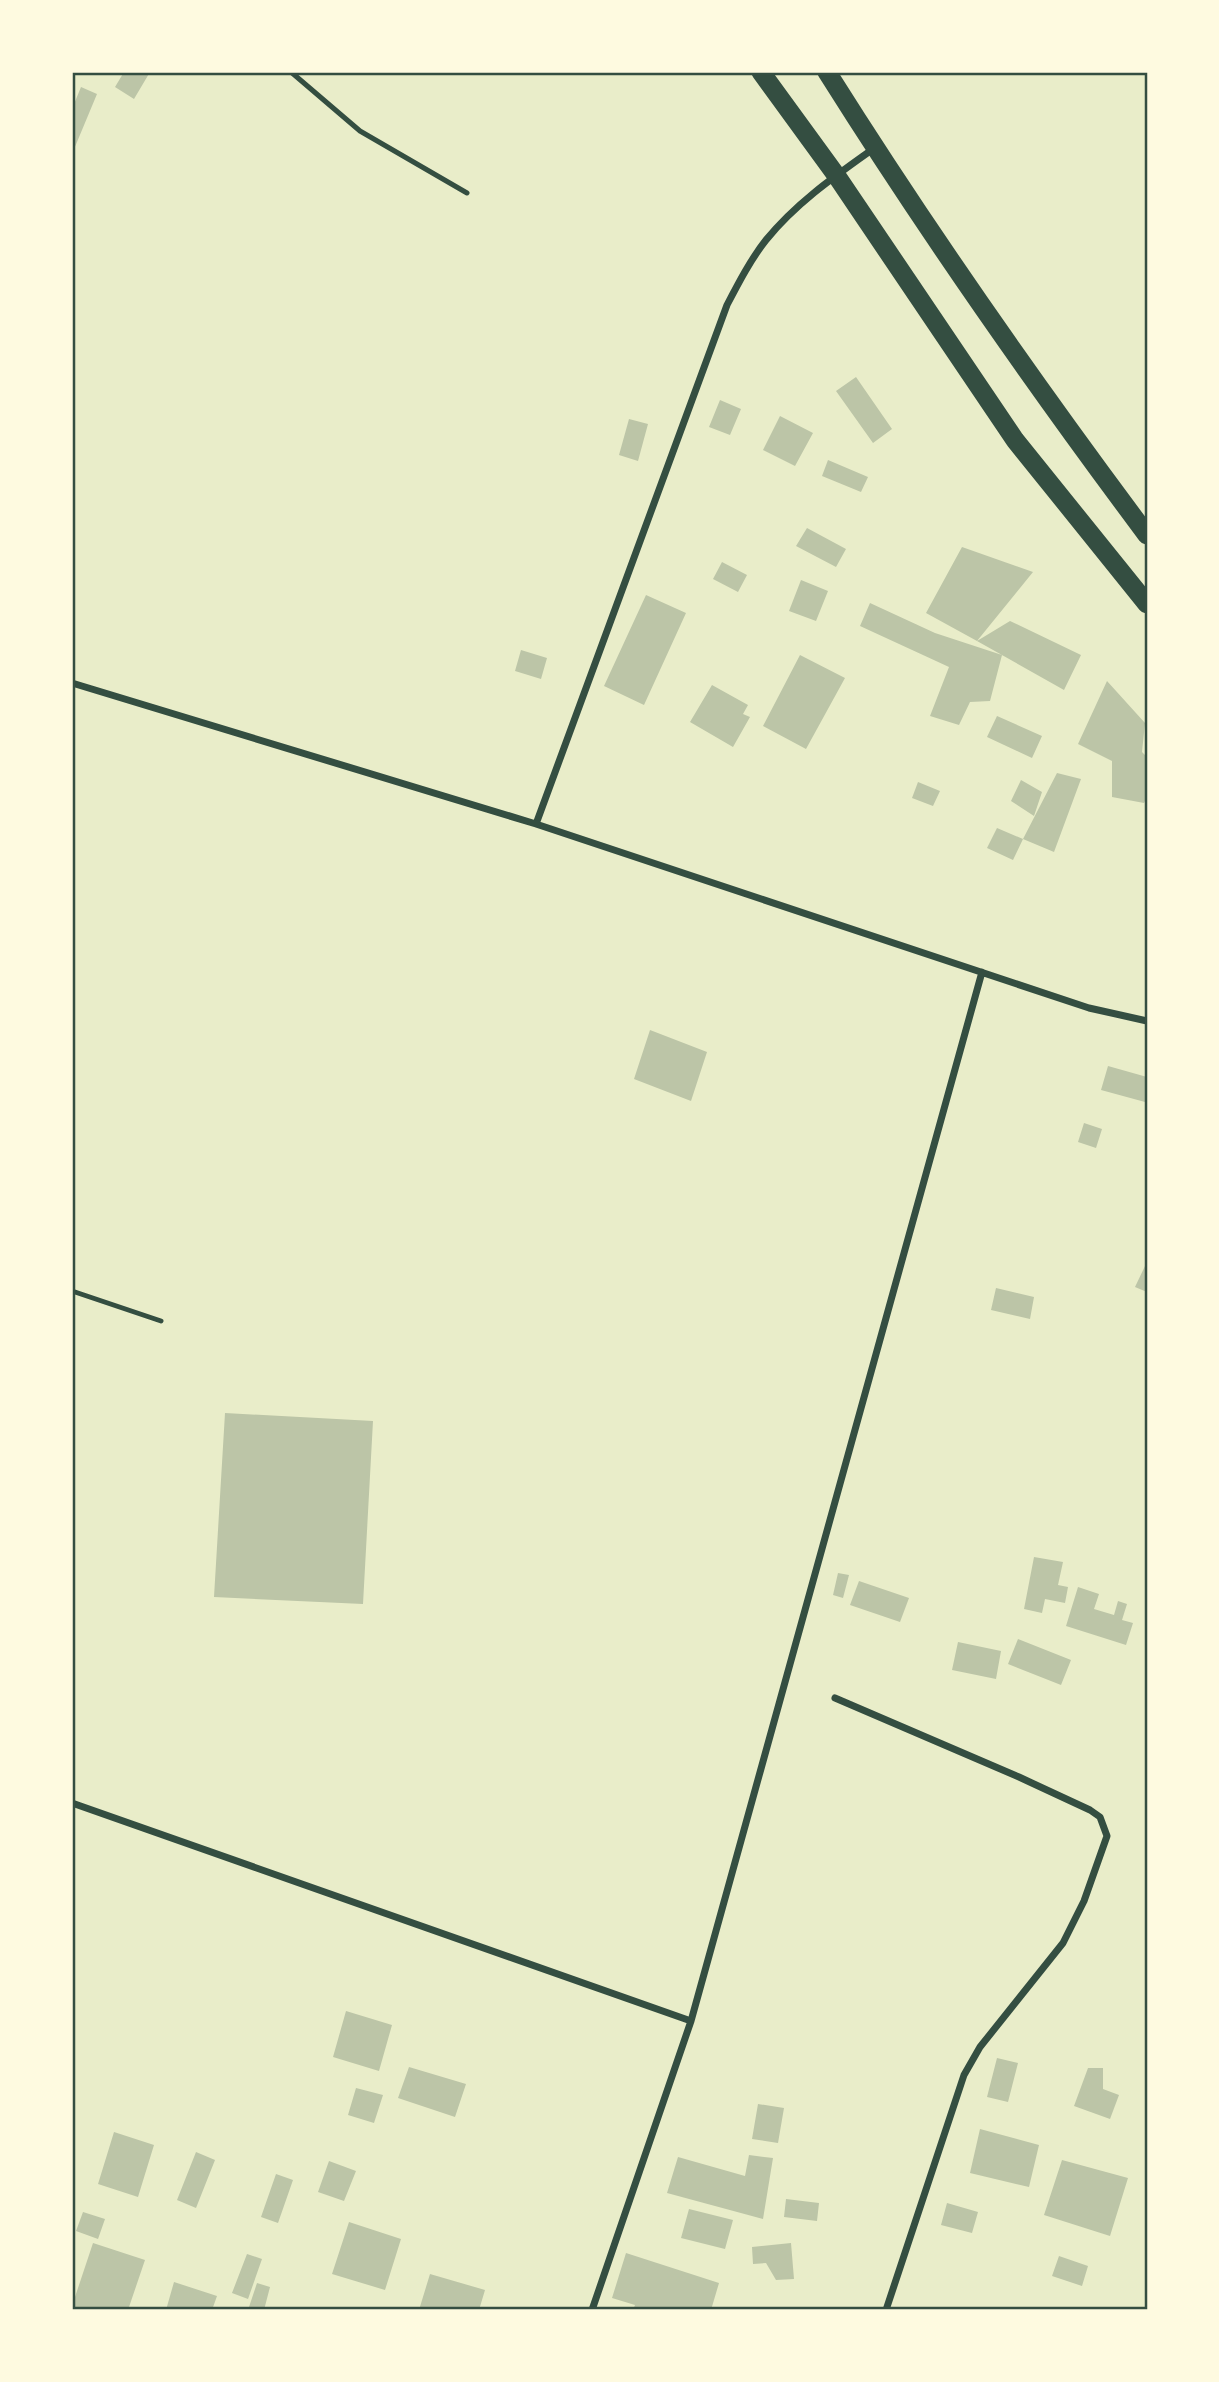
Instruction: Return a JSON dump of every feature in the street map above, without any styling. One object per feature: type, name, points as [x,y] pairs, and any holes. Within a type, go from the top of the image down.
[{"type":"highway","points":[[761,72],[836,175],[1015,440],[1147,604]]},
{"type":"highway","points":[[827,72],[875,148],[1074,438],[1147,535]]},
{"type":"street","points":[[536,824],[727,304],[766,240],[789,214],[836,175],[875,148]]},
{"type":"street","points":[[72,683],[536,824],[1089,1008],[1147,1021]]},
{"type":"street","points":[[592,2310],[691,2021],[982,972]]},
{"type":"street","points":[[835,1699],[995,1766],[1090,1810],[1100,1817],[1107,1836],[1084,1901],[1063,1943],[980,2046],[964,2075],[886,2310]]},
{"type":"street","points":[[72,1803],[691,2021]]},
{"type":"lane","points":[[291,72],[360,131],[467,194]]},
{"type":"lane","points":[[72,1291],[161,1321]]},
{"type":"building","points":[[124,72],[150,72],[134,99],[115,87]]},
{"type":"building","points":[[81,87],[97,94],[72,154],[72,109]]},
{"type":"building","points":[[856,377],[892,429],[873,443],[836,391]]},
{"type":"building","points":[[720,400],[741,409],[730,435],[709,427]]},
{"type":"building","points":[[780,416],[813,433],[795,466],[763,450]]},
{"type":"building","points":[[629,419],[648,424],[638,461],[619,455]]},
{"type":"building","points":[[828,460],[868,477],[861,492],[822,476]]},
{"type":"building","points":[[807,528],[846,549],[836,567],[796,546]]},
{"type":"building","points":[[962,547],[1033,572],[977,641],[926,613]]},
{"type":"building","points":[[722,562],[747,575],[738,592],[713,579]]},
{"type":"building","points":[[801,580],[828,591],[816,621],[789,611]]},
{"type":"building","points":[[646,595],[686,613],[644,705],[604,686]]},
{"type":"building","points":[[870,603],[935,633],[1002,655],[990,701],[970,702],[959,725],[930,716],[949,667],[860,626]]},
{"type":"building","points":[[1010,621],[1081,655],[1064,690],[977,641]]},
{"type":"building","points":[[521,650],[547,658],[541,679],[515,671]]},
{"type":"building","points":[[800,655],[845,678],[806,749],[763,726]]},
{"type":"building","points":[[1107,681],[1145,723],[1142,752],[1147,757],[1147,797],[1144,803],[1112,797],[1112,761],[1078,744]]},
{"type":"building","points":[[712,685],[748,705],[743,714],[750,717],[733,747],[690,722]]},
{"type":"building","points":[[997,716],[1042,736],[1032,758],[987,737]]},
{"type":"building","points":[[1057,773],[1081,779],[1054,852],[1023,839]]},
{"type":"building","points":[[1021,780],[1042,792],[1034,816],[1011,801]]},
{"type":"building","points":[[918,782],[940,791],[933,806],[912,798]]},
{"type":"building","points":[[997,828],[1023,839],[1013,860],[987,848]]},
{"type":"building","points":[[650,1030],[707,1052],[691,1101],[634,1079]]},
{"type":"building","points":[[1108,1066],[1147,1077],[1145,1102],[1101,1090]]},
{"type":"building","points":[[1084,1123],[1102,1129],[1096,1148],[1078,1142]]},
{"type":"building","points":[[1145,1266],[1147,1267],[1147,1292],[1135,1287]]},
{"type":"building","points":[[996,1288],[1034,1297],[1030,1319],[991,1310]]},
{"type":"building","points":[[225,1413],[373,1421],[363,1604],[214,1597]]},
{"type":"building","points":[[1034,1557],[1063,1562],[1058,1585],[1068,1587],[1065,1603],[1045,1599],[1042,1613],[1024,1609]]},
{"type":"building","points":[[838,1573],[849,1575],[843,1598],[833,1595]]},
{"type":"building","points":[[859,1581],[909,1598],[900,1622],[850,1605]]},
{"type":"building","points":[[1078,1587],[1099,1594],[1094,1609],[1114,1615],[1118,1601],[1127,1604],[1122,1620],[1133,1623],[1126,1645],[1066,1626]]},
{"type":"building","points":[[1018,1639],[1071,1660],[1061,1685],[1008,1664]]},
{"type":"building","points":[[958,1642],[1001,1651],[996,1679],[952,1670]]},
{"type":"building","points":[[346,2011],[392,2025],[379,2071],[333,2057]]},
{"type":"building","points":[[997,2058],[1018,2063],[1008,2102],[987,2097]]},
{"type":"building","points":[[409,2067],[466,2084],[455,2117],[398,2098]]},
{"type":"building","points":[[1088,2068],[1103,2068],[1103,2089],[1119,2095],[1110,2119],[1074,2106]]},
{"type":"building","points":[[356,2088],[383,2095],[374,2123],[348,2115]]},
{"type":"building","points":[[758,2104],[784,2108],[778,2143],[752,2139]]},
{"type":"building","points":[[980,2129],[1039,2145],[1029,2187],[970,2173]]},
{"type":"building","points":[[114,2132],[154,2145],[138,2197],[98,2184]]},
{"type":"building","points":[[196,2152],[215,2160],[196,2208],[177,2200]]},
{"type":"building","points":[[749,2155],[773,2158],[763,2219],[667,2193],[678,2157],[745,2176]]},
{"type":"building","points":[[1062,2160],[1128,2178],[1110,2236],[1044,2215]]},
{"type":"building","points":[[329,2161],[356,2171],[344,2201],[318,2192]]},
{"type":"building","points":[[276,2174],[293,2180],[278,2223],[261,2217]]},
{"type":"building","points":[[786,2199],[819,2203],[817,2221],[784,2217]]},
{"type":"building","points":[[947,2203],[978,2212],[972,2233],[941,2225]]},
{"type":"building","points":[[689,2209],[733,2220],[725,2249],[681,2238]]},
{"type":"building","points":[[83,2212],[105,2219],[98,2239],[76,2231]]},
{"type":"building","points":[[349,2222],[401,2239],[385,2290],[332,2274]]},
{"type":"building","points":[[93,2243],[145,2260],[128,2310],[84,2310],[72,2306]]},
{"type":"building","points":[[791,2243],[794,2279],[776,2280],[766,2263],[753,2264],[752,2247]]},
{"type":"building","points":[[626,2253],[719,2283],[711,2310],[633,2310],[635,2305],[612,2298]]},
{"type":"building","points":[[247,2254],[262,2259],[248,2299],[232,2293]]},
{"type":"building","points":[[1059,2256],[1088,2266],[1082,2286],[1052,2276]]},
{"type":"building","points":[[430,2274],[485,2290],[479,2310],[419,2310]]},
{"type":"building","points":[[174,2282],[217,2296],[212,2310],[166,2310]]},
{"type":"building","points":[[257,2283],[270,2287],[264,2310],[248,2310]]}]
